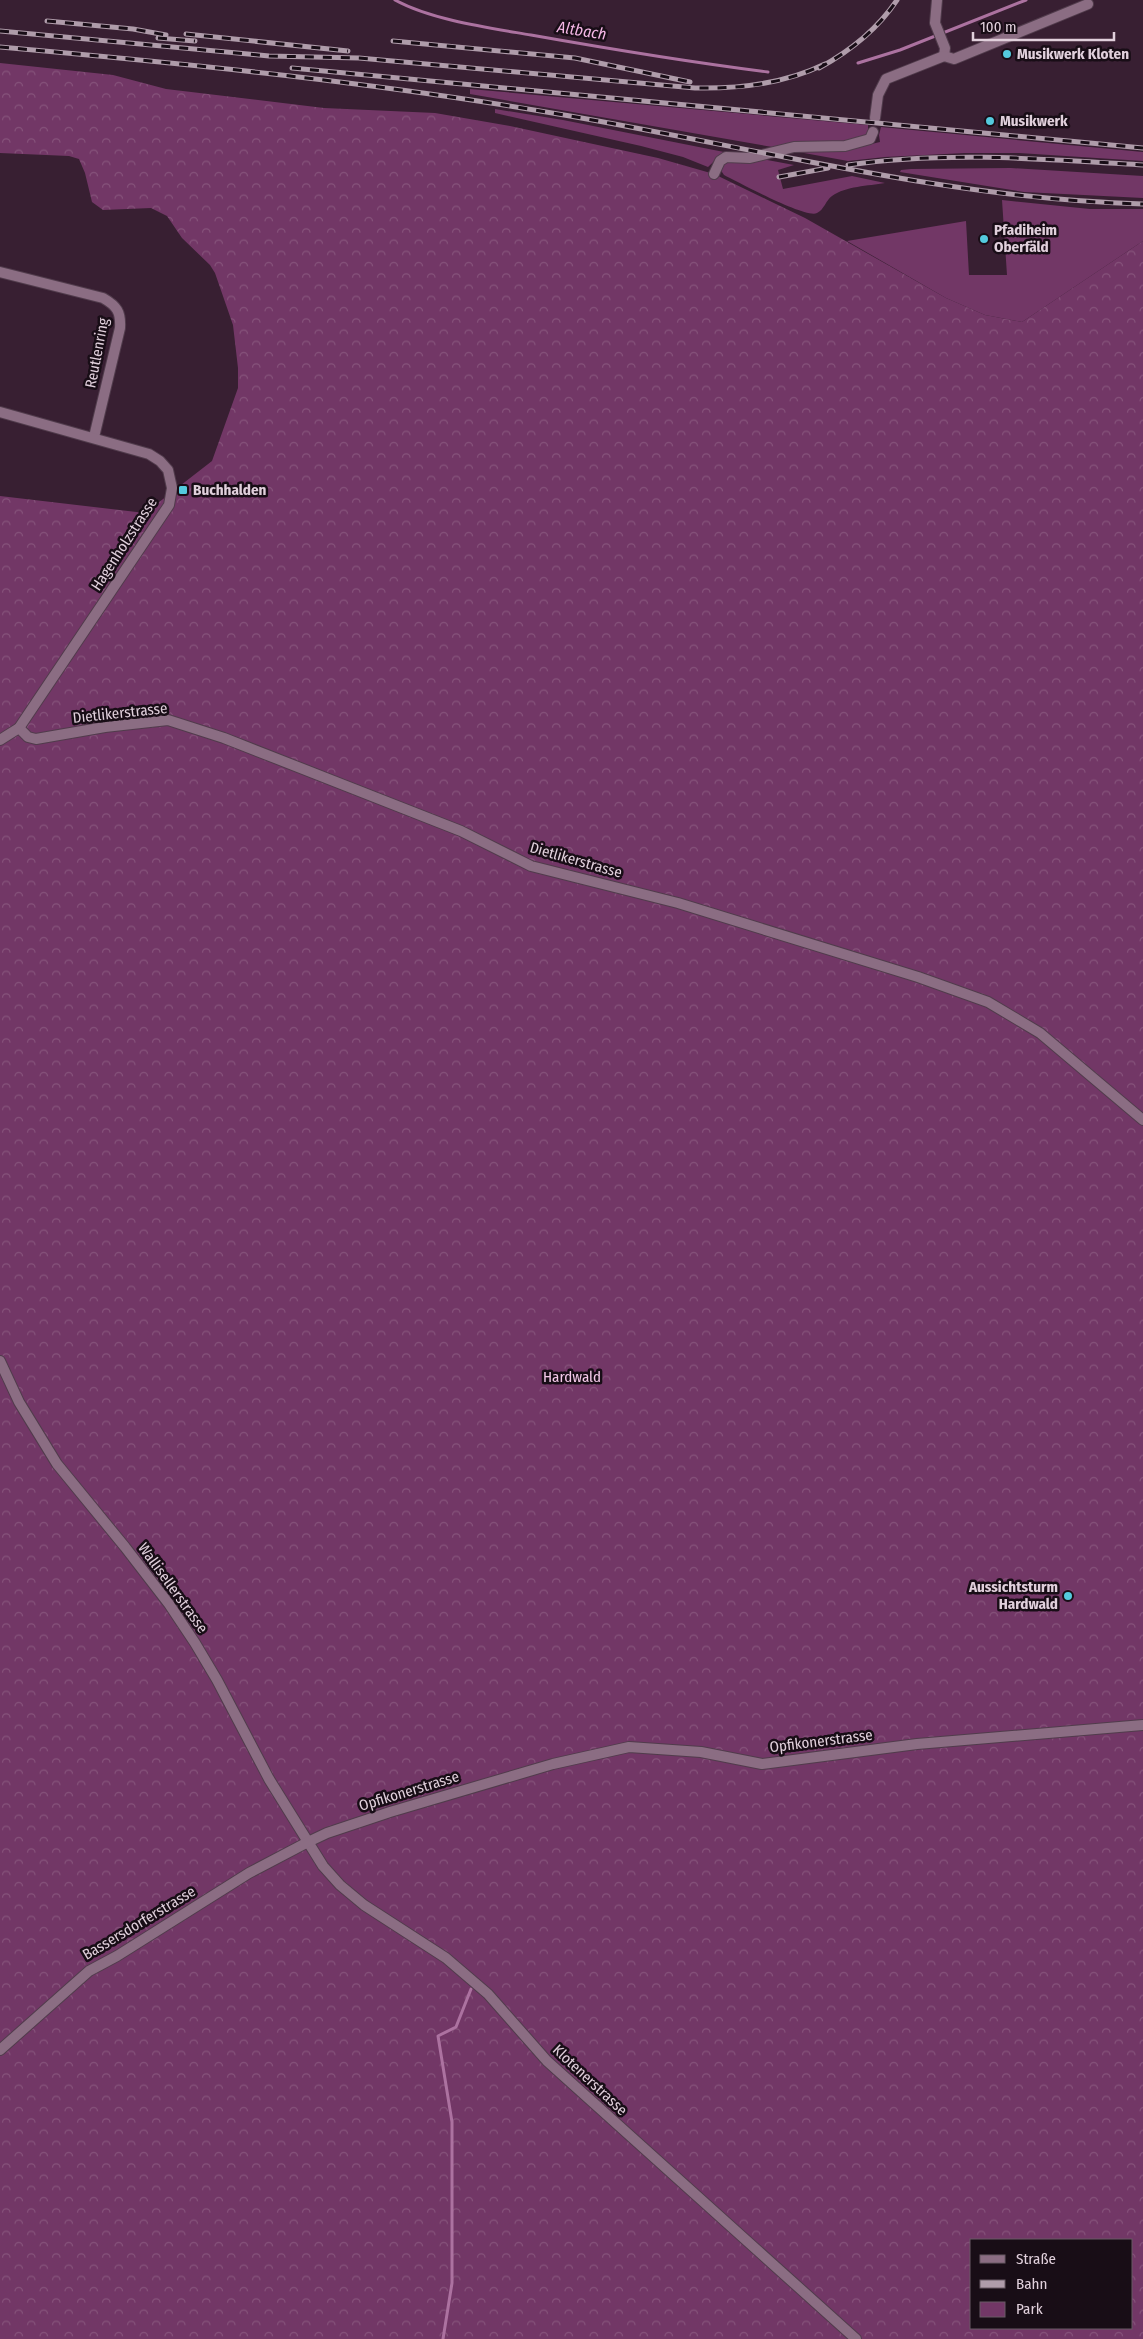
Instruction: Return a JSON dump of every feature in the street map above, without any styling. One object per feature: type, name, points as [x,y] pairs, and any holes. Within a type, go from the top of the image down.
[{"type":"street","points":[[937,0],[937,27],[945,48],[944,56]]},
{"type":"street","points":[[874,118],[878,95],[886,80],[944,56],[954,59],[1088,4]]},
{"type":"street","points":[[714,174],[720,161],[726,157],[750,158],[797,146],[850,145],[870,139],[873,132]]},
{"type":"street","name":"Reutlenring","points":[[0,272],[103,298],[116,305],[120,316],[120,328],[94,437]]},
{"type":"street","name":"Hagenholzstrasse","points":[[0,412],[149,454],[160,461],[168,470],[172,488],[169,505],[19,728]]},
{"type":"street","name":"Dietlikerstrasse","points":[[19,728],[28,737],[36,739],[105,727],[168,720],[224,738],[462,831],[531,866],[678,903],[918,978],[988,1002],[1040,1033],[1143,1120]]},
{"type":"street","points":[[0,740],[19,728]]},
{"type":"street","name":"Wallisellerstrasse","points":[[0,1360],[19,1402],[57,1464],[136,1561],[169,1604],[195,1643],[217,1680],[269,1780],[308,1842]]},
{"type":"street","name":"Opfikonerstrasse","points":[[308,1842],[327,1833],[400,1809],[553,1764],[629,1747],[701,1752],[762,1764],[917,1744],[1143,1725]]},
{"type":"street","name":"Bassersdorferstrasse","points":[[0,2050],[88,1971],[117,1956],[248,1873],[308,1842]]},
{"type":"street","name":"Klotenerstrasse","points":[[308,1842],[323,1866],[340,1885],[364,1905],[446,1958],[488,1994],[547,2061],[856,2339]]},
{"type":"green space","name":"Hardwald","points":[[0,63],[113,75],[166,89],[324,108],[435,113],[510,126],[658,158],[714,174],[805,218],[946,298],[985,315],[1022,322],[1143,241],[1143,2339],[0,2339],[0,496],[145,513],[212,461],[238,388],[238,368],[233,325],[215,273],[210,265],[182,238],[167,216],[151,208],[103,210],[92,202],[85,173],[79,159],[69,156],[0,153]]},
{"type":"green space","points":[[470,89],[868,125],[868,135],[850,143],[778,148],[470,94]]},
{"type":"green space","points":[[495,109],[563,120],[724,152],[708,167],[683,157],[641,146],[495,113]]},
{"type":"green space","points":[[881,127],[1143,152],[1143,161],[1019,153],[965,153],[848,161],[793,151],[846,150],[880,142]]},
{"type":"green space","points":[[762,159],[794,165],[778,170],[783,189],[852,176],[885,183],[850,188],[830,198],[819,212],[810,213],[800,211],[772,199],[724,175],[722,172],[722,164],[728,161],[743,163]]},
{"type":"green space","points":[[1011,168],[1143,176],[1143,198],[1024,192],[900,172],[901,170],[911,169]]},
{"type":"green space","points":[[1002,200],[1090,209],[1143,209],[1143,241],[1022,322],[985,315],[946,298],[847,241],[966,221],[969,275],[1007,275]]},
{"type":"waterway","name":"Altbach","points":[[395,0],[426,13],[479,26],[650,55],[768,72]]},
{"type":"waterway","name":"Altbach","points":[[858,63],[900,50],[1026,0]]},
{"type":"waterway","points":[[443,2339],[452,2283],[452,2122],[438,2036],[456,2027],[471,1989]]},
{"type":"railway","points":[[819,68],[862,39],[881,21],[897,0]]},
{"type":"railway","points":[[47,21],[133,29],[166,35]]},
{"type":"railway","points":[[0,31],[269,56],[359,58],[695,88],[762,84],[794,76],[825,64]]},
{"type":"railway","points":[[186,34],[348,51]]},
{"type":"railway","points":[[158,38],[195,41]]},
{"type":"railway","points":[[393,41],[575,58],[690,82]]},
{"type":"railway","points":[[0,47],[143,60],[357,84],[570,116],[927,183],[998,193],[1143,204]]},
{"type":"railway","points":[[292,68],[1143,148]]},
{"type":"railway","points":[[848,165],[922,158],[959,157],[1143,165]]},
{"type":"railway","points":[[779,177],[828,168]]},
{"type":"place","name":"Musikwerk Kloten","points":[[1007,54]]},
{"type":"place","name":"Musikwerk","points":[[990,121]]},
{"type":"place","name":"Pfadiheim Oberfäld","points":[[984,239]]},
{"type":"place","name":"Buchhalden","points":[[183,490]]},
{"type":"place","name":"Aussichtsturm Hardwald","points":[[1068,1596]]}]
